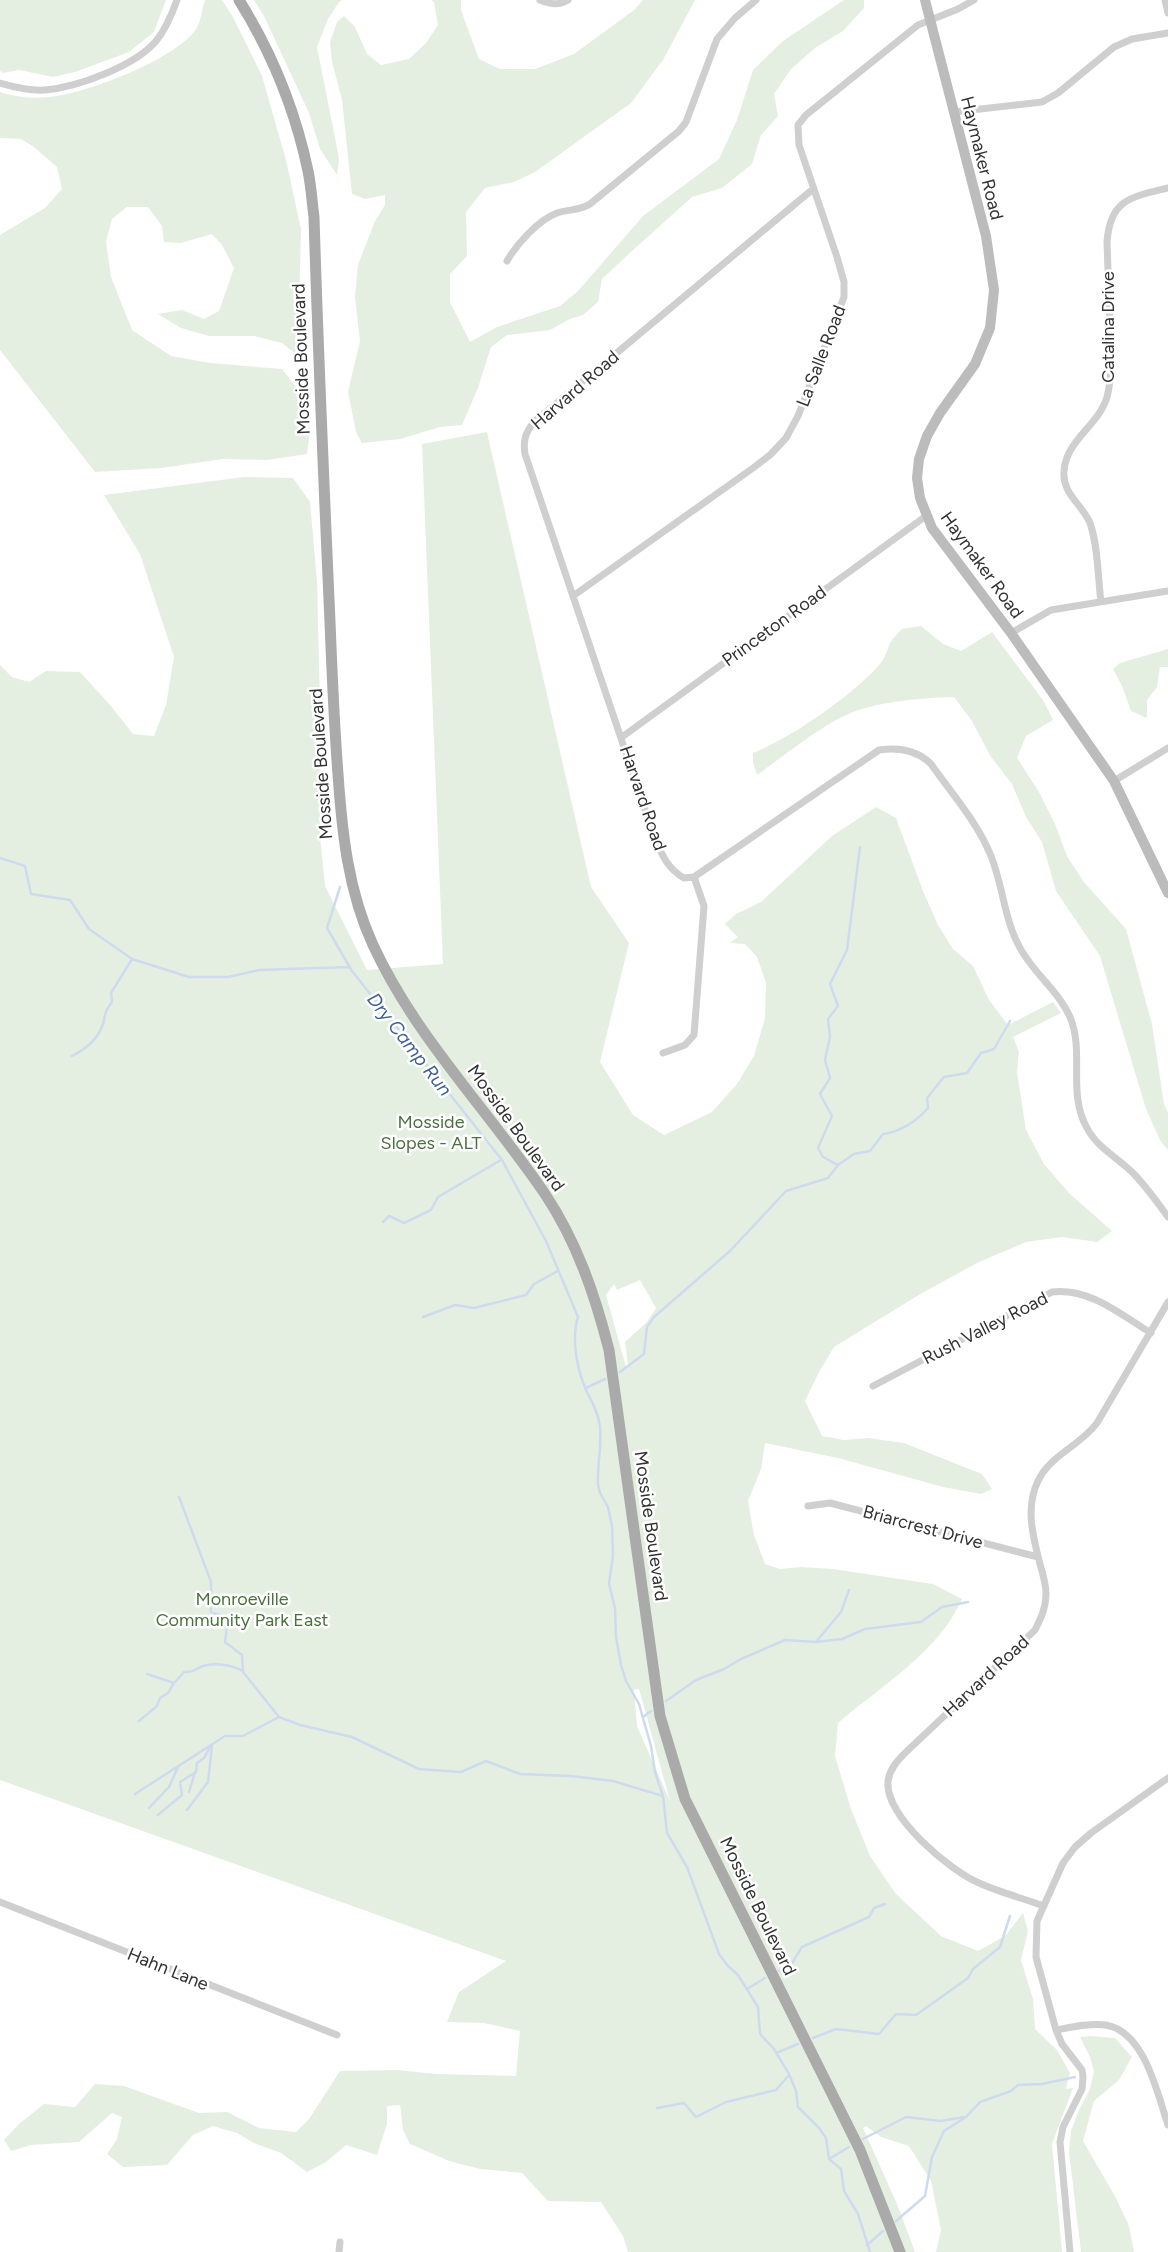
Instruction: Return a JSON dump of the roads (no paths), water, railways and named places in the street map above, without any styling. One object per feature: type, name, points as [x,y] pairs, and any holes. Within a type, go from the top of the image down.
[{"type":"main road","name":"Mosside Boulevard","points":[[239,0],[260,34],[277,69],[308,172],[314,217],[334,723],[342,836],[353,888],[372,943],[391,981],[418,1025],[545,1194],[577,1251],[595,1295],[609,1350],[660,1716],[685,1799],[860,2150],[900,2252]]},
{"type":"main road","name":"Haymaker Road","points":[[925,0],[986,236],[994,290],[990,328],[974,364],[940,413],[927,436],[919,459],[917,478],[920,498],[932,528],[1011,633],[1114,781],[1168,892]]},
{"type":"street","points":[[0,84],[18,88],[44,90],[66,86],[111,71],[138,57],[156,41],[170,18],[177,0]]},
{"type":"street","points":[[540,0],[550,4],[562,4],[568,0]]},
{"type":"street","points":[[507,262],[515,247],[547,218],[566,211],[582,209],[590,204],[679,131],[686,122],[717,40],[735,18],[756,0]]},
{"type":"street","points":[[931,18],[958,9],[974,0]]},
{"type":"street","points":[[1165,0],[1168,13]]},
{"type":"street","name":"La Salle Road","points":[[573,596],[753,468],[770,455],[786,438],[798,416],[844,297],[844,282],[799,145],[798,125],[806,115],[888,48],[918,25],[931,18]]},
{"type":"street","points":[[954,112],[1042,102],[1058,93],[1114,48],[1132,39],[1168,32]]},
{"type":"street","name":"Catalina Drive","points":[[1101,602],[1093,534],[1089,523],[1067,492],[1064,483],[1066,459],[1072,446],[1102,410],[1107,396],[1111,363],[1107,242],[1109,223],[1122,204],[1131,198],[1168,188]]},
{"type":"street","name":"Harvard Road","points":[[694,877],[684,878],[674,871],[666,862],[655,839],[523,445],[528,430],[534,422],[813,189]]},
{"type":"street","name":"Princeton Road","points":[[622,737],[926,516]]},
{"type":"street","points":[[1011,633],[1051,610],[1168,591]]},
{"type":"street","points":[[663,1053],[685,1045],[694,1034],[704,906],[694,877],[880,750],[902,748],[924,757],[937,772],[985,841],[992,858],[1010,928],[1020,949],[1055,992],[1070,1017],[1078,1049],[1077,1105],[1087,1128],[1099,1145],[1135,1175],[1168,1217]]},
{"type":"street","points":[[1114,781],[1168,748]]},
{"type":"street","name":"Rush Valley Road","points":[[873,1386],[1052,1292],[1073,1292],[1093,1297],[1151,1333]]},
{"type":"street","name":"Harvard Road","points":[[1044,1906],[978,1883],[951,1868],[927,1846],[896,1811],[890,1797],[888,1783],[890,1773],[905,1753],[1035,1630],[1044,1612],[1046,1594],[1030,1517],[1032,1497],[1038,1482],[1045,1470],[1058,1457],[1083,1440],[1091,1431],[1168,1302]]},
{"type":"street","name":"Briarcrest Drive","points":[[808,1506],[830,1503],[1038,1557]]},
{"type":"street","points":[[1070,2252],[1060,2142],[1063,2127],[1082,2088],[1083,2077],[1082,2070],[1062,2044],[1056,2030],[1036,1957],[1037,1921],[1063,1864],[1076,1847],[1091,1833],[1168,1778]]},
{"type":"street","name":"Hahn Lane","points":[[0,1902],[337,2035]]},
{"type":"street","points":[[1056,2030],[1092,2024],[1107,2025],[1119,2030],[1145,2059],[1168,2125]]},
{"type":"street","points":[[339,2252],[340,2242]]},
{"type":"waterway","points":[[838,1165],[823,1157],[818,1148],[832,1116],[820,1094],[830,1078],[825,1060],[830,1037],[828,1019],[838,1006],[830,984],[847,950],[860,847]]},
{"type":"waterway","points":[[0,858],[25,866],[31,894],[70,900],[89,929],[132,959],[189,977],[228,977],[259,970],[349,967]]},
{"type":"waterway","name":"Dry Camp Run","points":[[340,887],[327,928],[352,971],[502,1160],[546,1241],[578,1317],[575,1335],[576,1354],[583,1382],[599,1421],[598,1485],[608,1507],[612,1526],[613,1556],[609,1583],[615,1609],[616,1637],[626,1681],[639,1704],[651,1746],[655,1772],[663,1796],[667,1833],[687,1867],[719,1954],[738,1975],[758,2007],[760,2034],[774,2049],[789,2074],[796,2091],[798,2107],[819,2128],[826,2138],[829,2159],[841,2169],[844,2191],[858,2214],[870,2252]]},
{"type":"waterway","points":[[72,1056],[87,1047],[95,1039],[103,1024],[106,1011],[112,1002],[111,993],[132,959]]},
{"type":"waterway","points":[[620,1372],[644,1354],[647,1327],[654,1317],[730,1251],[786,1191],[828,1178],[838,1165],[854,1154],[870,1151],[883,1134],[896,1131],[919,1117],[928,1108],[927,1098],[944,1077],[967,1073],[981,1053],[994,1049],[1010,1021]]},
{"type":"waterway","points":[[383,1222],[389,1216],[404,1223],[431,1210],[438,1197],[501,1160]]},
{"type":"waterway","points":[[423,1317],[455,1305],[474,1308],[526,1295],[534,1284],[558,1271]]},
{"type":"waterway","points":[[586,1388],[605,1379]]},
{"type":"waterway","points":[[179,1497],[211,1582],[211,1612],[228,1618],[225,1642],[242,1655],[243,1672],[279,1717],[300,1725],[352,1737],[419,1769],[461,1772],[486,1761],[520,1774],[571,1776],[613,1781],[663,1796]]},
{"type":"waterway","points":[[816,1642],[841,1612],[849,1590]]},
{"type":"waterway","points":[[666,1701],[696,1680],[785,1640],[816,1642],[842,1639],[865,1629],[921,1622],[942,1607],[968,1602]]},
{"type":"waterway","points":[[147,1674],[174,1683],[184,1672],[213,1664],[234,1667],[243,1671]]},
{"type":"waterway","points":[[139,1721],[157,1706],[160,1698],[168,1693],[174,1683]]},
{"type":"waterway","points":[[643,1717],[651,1711]]},
{"type":"waterway","points":[[135,1794],[225,1736],[243,1736],[279,1717]]},
{"type":"waterway","points":[[158,1815],[182,1795],[180,1782],[196,1772],[197,1763],[204,1758],[211,1746]]},
{"type":"waterway","points":[[187,1810],[208,1782],[212,1746]]},
{"type":"waterway","points":[[149,1808],[169,1787],[178,1767]]},
{"type":"waterway","points":[[189,1792],[195,1772]]},
{"type":"waterway","points":[[779,1971],[792,1963],[802,1947],[869,1917],[874,1908],[885,1904]]},
{"type":"waterway","points":[[813,2038],[836,2029],[879,2034],[896,2014],[916,2015],[968,1978],[973,1969],[1000,1947],[1010,1916]]},
{"type":"waterway","points":[[747,1989],[765,1978]]},
{"type":"waterway","points":[[776,2053],[798,2044]]},
{"type":"waterway","points":[[657,2108],[684,2103],[696,2117],[726,2102],[776,2090],[789,2075]]},
{"type":"waterway","points":[[896,2221],[925,2196],[932,2157],[944,2131],[966,2117],[980,2102],[1011,2091],[1018,2085],[1042,2084],[1075,2077]]},
{"type":"waterway","points":[[863,2139],[906,2117],[941,2121],[964,2117]]},
{"type":"waterway","points":[[829,2159],[849,2147]]},
{"type":"waterway","points":[[867,2245],[883,2231]]},
{"type":"park label","name":"Mosside Slopes - ALT","points":[[431,1132]]},
{"type":"park label","name":"Monroeville Community Park East","points":[[242,1609]]}]
